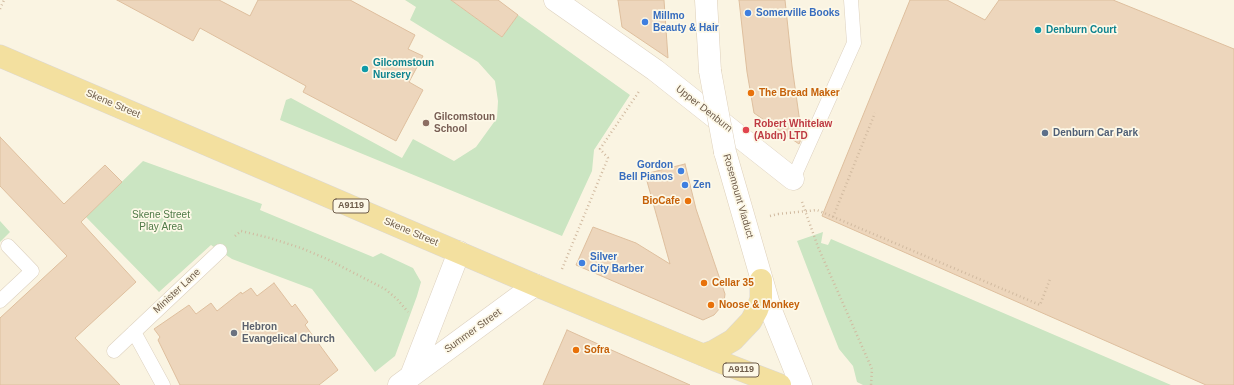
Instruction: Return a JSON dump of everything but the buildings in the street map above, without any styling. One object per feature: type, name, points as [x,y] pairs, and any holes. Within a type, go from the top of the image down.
[{"type":"main road","name":"Skene Street","points":[[1,60],[702,355],[780,385]]},
{"type":"main road","points":[[702,355],[714,351],[733,340],[751,321],[761,299],[761,280]]},
{"type":"street","name":"Upper Denburn","points":[[555,0],[655,70],[793,179]]},
{"type":"street","name":"Rosemount Viaduct","points":[[706,0],[710,71],[725,152],[761,280],[776,324],[801,385]]},
{"type":"street","name":"Summer Street","points":[[405,381],[431,326],[459,252]]},
{"type":"street","name":"Summer Street","points":[[405,381],[544,288]]},
{"type":"lane","points":[[793,179],[854,43],[851,0]]},
{"type":"lane","points":[[0,301],[32,271],[8,246]]},
{"type":"lane","name":"Minister Lane","points":[[114,351],[220,251]]},
{"type":"lane","points":[[134,332],[163,385]]},
{"type":"path","points":[[0,9],[4,0]]},
{"type":"path","points":[[544,288],[608,158],[600,149],[655,70]]},
{"type":"path","points":[[833,217],[875,114]]},
{"type":"path","points":[[793,179],[818,247],[872,369],[871,385]]},
{"type":"path","points":[[778,214],[817,210],[1040,305],[1050,278]]},
{"type":"path","points":[[220,251],[241,231],[301,248],[373,282],[392,294],[410,314],[431,326]]},
{"type":"green space","points":[[405,0],[451,0],[502,37],[518,15],[630,95],[594,150],[592,171],[562,236],[280,120],[286,100],[291,98],[402,158],[413,139],[454,161],[476,147],[497,118],[498,101],[495,81],[478,62],[410,20],[416,7]]},
{"type":"green space","name":"Skene Street Play Area","points":[[143,161],[262,204],[260,210],[373,257],[381,253],[413,268],[421,282],[395,356],[375,372],[312,289],[232,259],[211,245],[159,292],[86,217]]},
{"type":"green space","points":[[0,221],[10,232],[0,242]]},
{"type":"green space","points":[[823,232],[821,243],[828,245],[831,239],[1171,385],[863,385],[857,382],[853,366],[839,349],[797,241]]},
{"type":"place","name":"Somerville Books","points":[[748,13]]},
{"type":"place","name":"Millmo Beauty & Hair","points":[[645,22]]},
{"type":"place","name":"Denburn Court","points":[[1038,30]]},
{"type":"place","name":"Gilcomstoun Nursery","points":[[365,69]]},
{"type":"place","name":"The Bread Maker","points":[[751,93]]},
{"type":"place","name":"Gilcomstoun School","points":[[426,123]]},
{"type":"place","name":"Robert Whitelaw (Abdn) LTD","points":[[746,130]]},
{"type":"place","name":"Denburn Car Park","points":[[1045,133]]},
{"type":"place","name":"Gordon Bell Pianos","points":[[681,171]]},
{"type":"place","name":"Zen","points":[[685,185]]},
{"type":"place","name":"BioCafe","points":[[688,201]]},
{"type":"place","name":"Silver City Barber","points":[[582,263]]},
{"type":"place","name":"Cellar 35","points":[[704,283]]},
{"type":"place","name":"Noose & Monkey","points":[[711,305]]},
{"type":"place","name":"Hebron Evangelical Church","points":[[234,333]]},
{"type":"place","name":"Sofra","points":[[576,350]]}]
